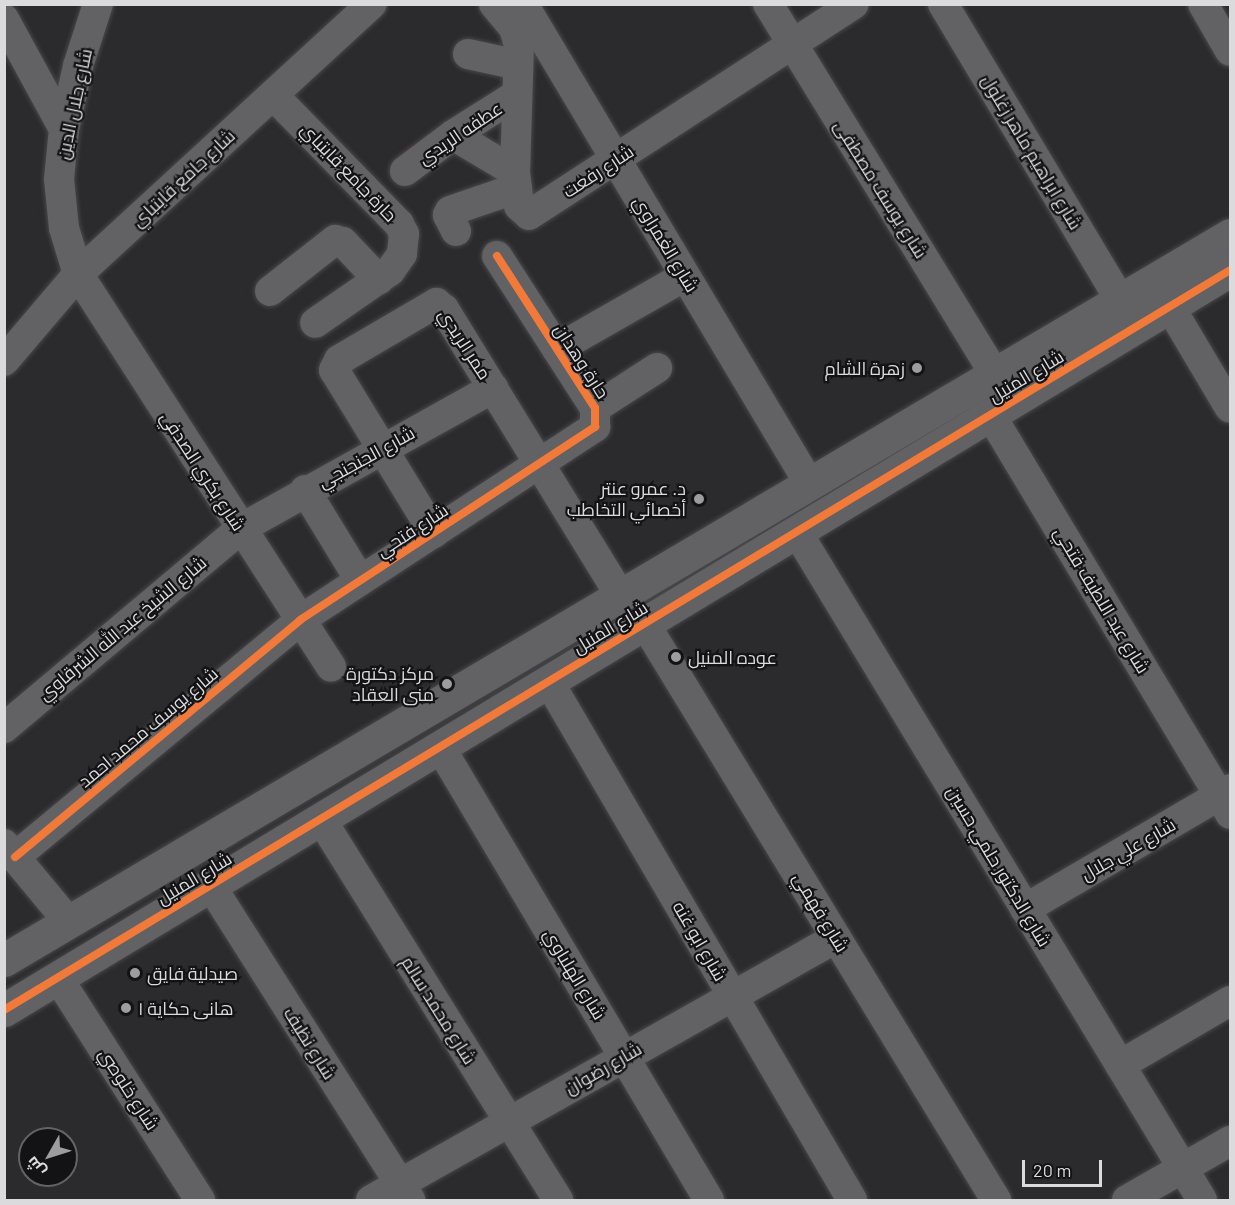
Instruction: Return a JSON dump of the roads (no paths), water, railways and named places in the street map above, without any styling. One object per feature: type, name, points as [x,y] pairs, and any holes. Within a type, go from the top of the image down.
[{"type":"street","name":"شارع جلال الدين","points":[[78,274],[64,228],[59,179],[64,129],[98,4]]},
{"type":"street","name":"شارع جامع قايتباي","points":[[4,361],[78,274],[372,4]]},
{"type":"street","name":"شارع رفعت","points":[[494,4],[514,28],[519,46],[516,95],[516,180],[521,211],[533,213],[854,4]]},
{"type":"street","name":"شارع الغمراوي","points":[[523,4],[809,483]]},
{"type":"street","name":"شارع يوسف مصطفى","points":[[768,4],[984,380]]},
{"type":"street","name":"شارع ابراهيم ماهر زغلول","points":[[943,4],[1120,300]]},
{"type":"street","points":[[1203,4],[1230,51]]},
{"type":"street","points":[[4,19],[64,129]]},
{"type":"street","points":[[468,54],[518,65]]},
{"type":"street","name":"حارة جامع قايتباي","points":[[273,95],[399,224],[405,244],[402,254],[380,280],[315,323]]},
{"type":"street","name":"عطفه الريدي","points":[[405,171],[453,135],[516,95]]},
{"type":"street","points":[[453,135],[516,180],[450,211],[448,214],[456,231]]},
{"type":"street","name":"شارع المنيل","points":[[4,960],[67,920],[1230,236]]},
{"type":"street","points":[[270,291],[335,240],[343,242],[380,280]]},
{"type":"street","name":"حارة وهدان","points":[[497,256],[595,408],[595,427],[540,466]]},
{"type":"street","name":"شارع المنيل","points":[[4,1010],[1230,270]]},
{"type":"street","name":"شارع بكري الصدفي","points":[[78,274],[240,529],[332,667]]},
{"type":"street","points":[[557,349],[685,276]]},
{"type":"street","name":"ممر الريدي","points":[[434,533],[335,374],[335,366],[428,304],[442,306],[620,595]]},
{"type":"street","points":[[1170,307],[1230,408]]},
{"type":"street","points":[[595,408],[657,368]]},
{"type":"street","name":"شارع عبد اللطيف فتحي","points":[[984,380],[991,415],[1227,800]]},
{"type":"street","name":"شارع الجنجنجي","points":[[240,529],[305,490],[493,388]]},
{"type":"street","name":"شارع فتحي","points":[[300,620],[540,466]]},
{"type":"street","points":[[305,490],[360,580]]},
{"type":"street","name":"شارع الشيخ عبد الله الشرقاوي","points":[[4,728],[240,529]]},
{"type":"street","name":"شارع الدكتور حلمي حسين","points":[[796,532],[1202,1200]]},
{"type":"street","name":"شارع يوسف محمد احمد","points":[[10,851],[300,620]]},
{"type":"street","name":"شارع فهمي","points":[[645,624],[996,1200]]},
{"type":"street","name":"شارع ابو غنه","points":[[549,682],[852,1200]]},
{"type":"street","name":"شارع الهلباوي","points":[[440,747],[709,1200]]},
{"type":"street","name":"شارع علي جلال","points":[[1025,909],[1227,800]]},
{"type":"street","name":"شارع محمد سالم","points":[[321,819],[558,1200]]},
{"type":"street","points":[[10,851],[67,920]]},
{"type":"street","name":"شارع نظيف","points":[[211,886],[404,1192]]},
{"type":"street","name":"شارع رضوان","points":[[371,1200],[404,1192],[509,1122],[836,938]]},
{"type":"street","name":"شارع خلوصي","points":[[58,978],[200,1200]]},
{"type":"street","points":[[1120,1065],[1230,1001]]},
{"type":"street","points":[[1127,1200],[1230,1141]]},
{"type":"place","name":"زهرة الشام","points":[[917,368]]},
{"type":"place","name":"د. عمرو عنتر أخصائي التخاطب","points":[[699,499]]},
{"type":"place","name":"عوده المنيل","points":[[676,657]]},
{"type":"place","name":"مركز دكتورة منى العقاد","points":[[447,684]]},
{"type":"place","name":"صيدلية فايق","points":[[135,973]]},
{"type":"place","name":"هانى حكاية ١","points":[[126,1008]]}]
